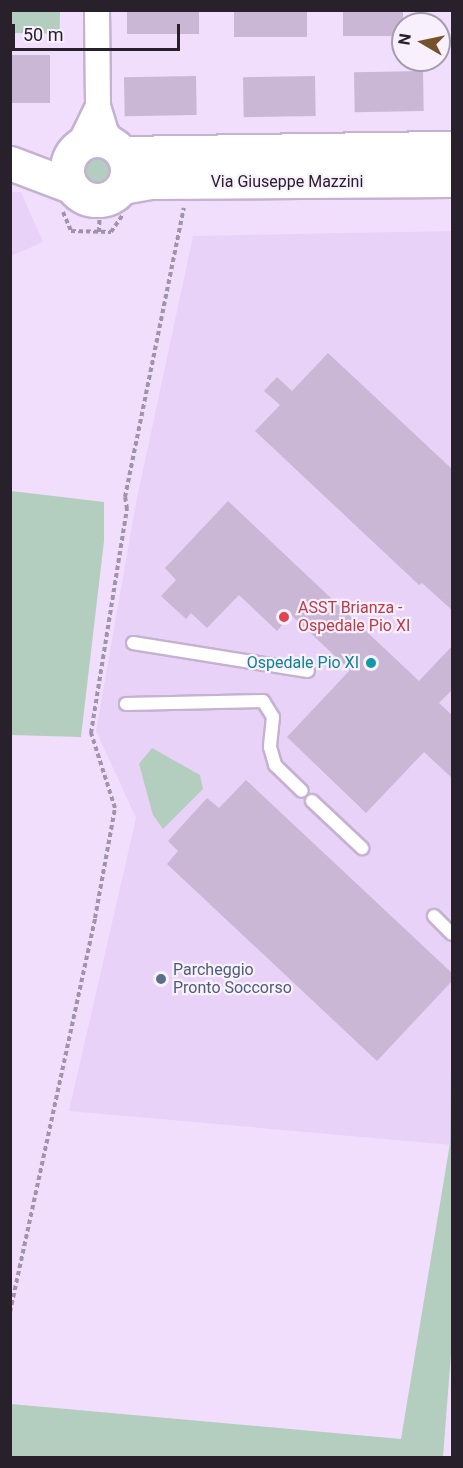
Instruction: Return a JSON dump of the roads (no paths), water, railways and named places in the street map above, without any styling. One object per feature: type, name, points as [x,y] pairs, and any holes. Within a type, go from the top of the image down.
[{"type":"street","points":[[10,163],[71,186],[79,194],[89,199],[111,194],[127,176],[128,164],[106,132],[98,106],[97,10]]},
{"type":"street","points":[[71,186],[67,174],[68,162],[98,106]]},
{"type":"street","points":[[10,158],[76,148],[97,140],[119,149]]},
{"type":"street","name":"Via Giuseppe Mazzini","points":[[119,149],[453,148]]},
{"type":"street","name":"Via Giuseppe Mazzini","points":[[111,194],[151,182],[453,180]]},
{"type":"lane","points":[[134,642],[308,671]]},
{"type":"lane","points":[[126,704],[264,701],[273,717],[270,747],[275,765],[302,791]]},
{"type":"lane","points":[[312,801],[362,848]]},
{"type":"lane","points":[[434,916],[453,934]]},
{"type":"place","name":"ASST Brianza - Ospedale Pio XI","points":[[284,617]]},
{"type":"place","name":"Ospedale Pio XI","points":[[371,663]]},
{"type":"place","name":"Parcheggio Pronto Soccorso","points":[[161,979]]}]
